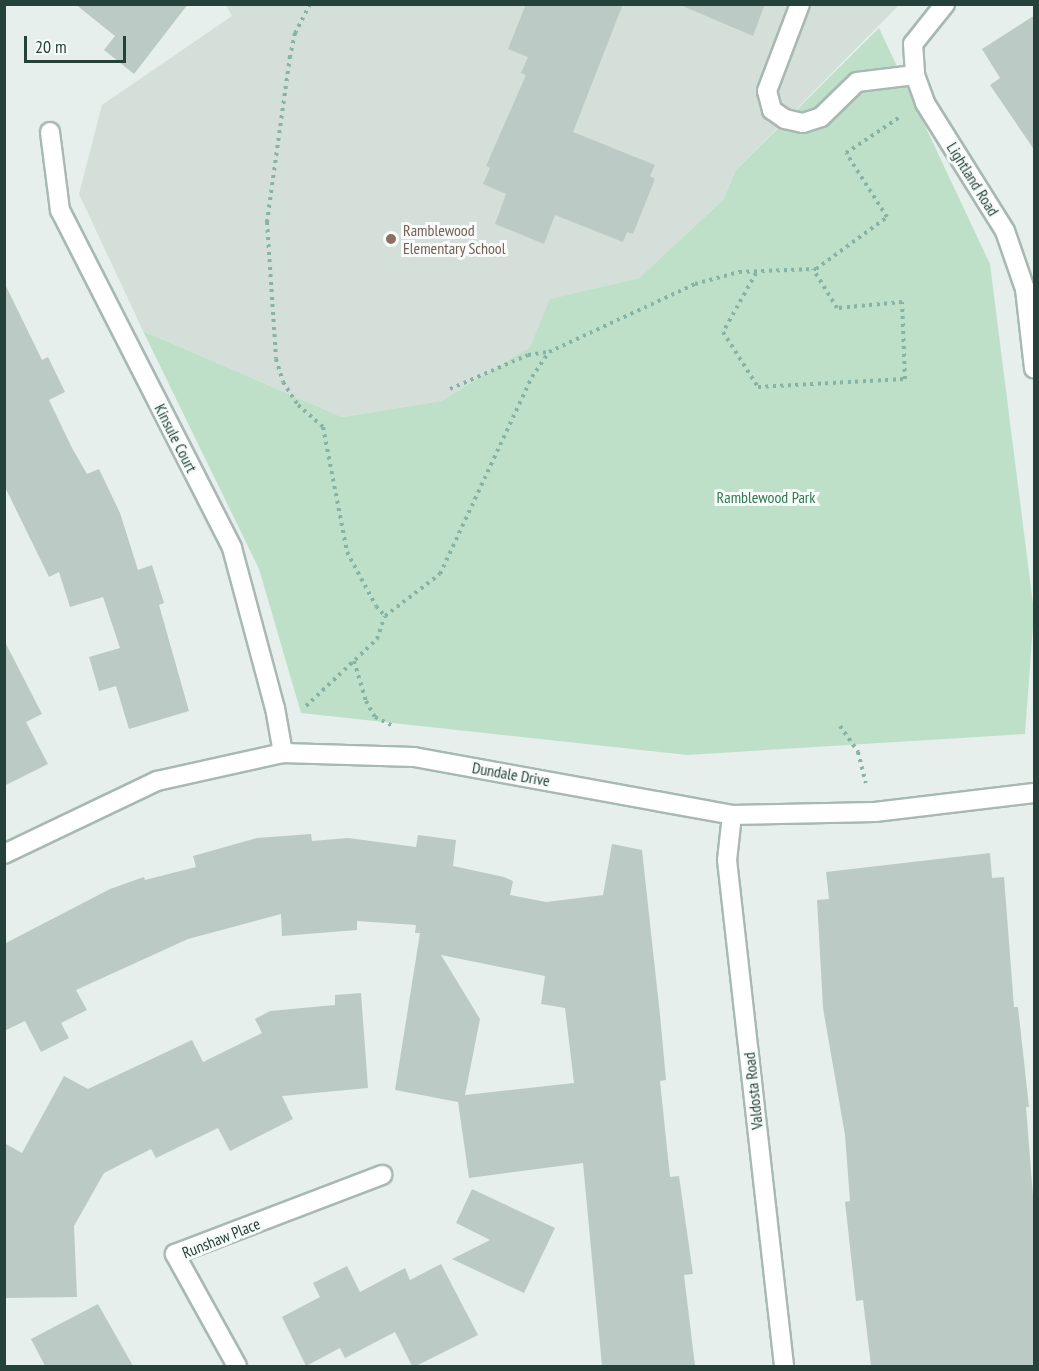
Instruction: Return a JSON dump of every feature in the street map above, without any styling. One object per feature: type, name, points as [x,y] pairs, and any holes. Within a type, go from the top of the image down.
[{"type":"street","points":[[800,4],[767,91],[772,110],[785,119],[803,123],[821,117],[857,82],[915,75]]},
{"type":"street","name":"Lightland Road","points":[[945,4],[913,44],[915,75],[926,104],[1005,231],[1025,289],[1035,368]]},
{"type":"street","name":"Kinsule Court","points":[[51,132],[60,210],[232,548],[275,708],[283,753]]},
{"type":"street","name":"Dundale Drive","points":[[4,854],[157,781],[283,753],[414,757],[732,815],[875,812],[1035,793]]},
{"type":"street","name":"Valdosta Road","points":[[732,815],[727,860],[784,1366]]},
{"type":"street","name":"Runshaw Place","points":[[237,1366],[175,1254],[382,1175]]},
{"type":"path","points":[[310,4],[295,33],[290,56],[267,222],[276,359],[283,382],[298,405],[323,427],[347,552],[376,606],[385,616]]},
{"type":"path","points":[[450,389],[528,355],[549,352],[695,284],[739,272],[813,269],[887,217],[846,153],[900,117]]},
{"type":"path","points":[[757,272],[723,332],[758,387],[905,380],[902,302],[837,308],[813,269]]},
{"type":"path","points":[[306,706],[377,639],[385,616],[440,574],[532,377],[549,352]]},
{"type":"path","points":[[354,661],[366,701],[375,717],[393,726]]},
{"type":"path","points":[[840,726],[858,752],[866,783]]},
{"type":"shaded area","name":"Ramblewood Elementary School","points":[[226,5],[899,5],[736,170],[723,200],[639,278],[551,299],[530,347],[441,401],[342,417],[143,331],[79,194],[102,105],[232,16]]},
{"type":"green space","name":"Ramblewood Park","points":[[879,28],[990,264],[1034,612],[1025,734],[687,755],[301,713],[259,569],[143,331],[342,417],[441,401],[530,347],[550,299],[639,278],[723,200],[736,170]]},
{"type":"building","points":[[75,4],[188,4],[134,74],[104,50],[115,36]]},
{"type":"building","points":[[526,4],[623,4],[573,132],[655,165],[650,176],[655,179],[633,234],[627,232],[623,242],[555,215],[544,244],[495,224],[506,194],[483,184],[490,168],[486,166],[526,75],[521,73],[528,57],[508,49]]},
{"type":"building","points":[[678,4],[765,4],[753,36]]},
{"type":"building","points":[[1035,15],[1035,151],[990,85],[1000,78],[982,49]]},
{"type":"building","points":[[4,282],[42,360],[48,357],[65,392],[49,400],[72,448],[87,474],[99,469],[120,513],[138,570],[152,565],[164,603],[159,605],[189,711],[129,729],[116,686],[99,691],[89,657],[120,648],[103,597],[70,607],[59,572],[49,577],[4,485]]},
{"type":"building","points":[[4,640],[42,714],[26,722],[48,764],[4,786]]},
{"type":"building","points":[[311,834],[312,841],[348,838],[416,847],[418,835],[456,840],[453,866],[504,877],[513,881],[510,895],[546,902],[603,895],[612,844],[642,850],[666,1080],[660,1081],[670,1177],[679,1176],[693,1274],[684,1275],[695,1366],[602,1366],[583,1163],[469,1178],[458,1102],[395,1090],[420,933],[415,933],[416,925],[357,921],[357,930],[282,936],[281,914],[188,939],[76,990],[87,1010],[61,1023],[69,1038],[41,1052],[25,1021],[4,1031],[4,944],[110,889],[144,877],[145,880],[196,867],[193,856],[257,838]],"holes":[[[441,955],[545,976],[541,1004],[565,1008],[574,1083],[465,1095],[480,1019]]]},
{"type":"building","points":[[990,853],[992,878],[1004,877],[1014,1007],[1018,1007],[1029,1107],[1026,1107],[1035,1221],[1035,1366],[871,1366],[863,1300],[856,1301],[845,1202],[850,1201],[845,1135],[823,1008],[817,900],[829,899],[826,872]]},
{"type":"building","points":[[361,993],[368,1088],[282,1096],[293,1119],[230,1151],[218,1128],[156,1158],[151,1149],[104,1173],[74,1226],[77,1297],[4,1298],[4,1143],[22,1153],[64,1076],[88,1089],[192,1040],[203,1062],[262,1033],[255,1019],[270,1011],[335,1005],[335,995]]},
{"type":"building","points":[[472,1189],[555,1228],[524,1293],[452,1259],[490,1240],[456,1223]]},
{"type":"building","points":[[441,1264],[478,1335],[416,1366],[412,1366],[395,1332],[345,1358],[340,1348],[306,1366],[282,1317],[320,1297],[313,1283],[347,1266],[360,1292],[405,1268],[410,1280]]},
{"type":"building","points":[[98,1304],[133,1366],[45,1366],[31,1339]]},
{"type":"place","name":"Ramblewood Elementary School","points":[[391,239]]}]
